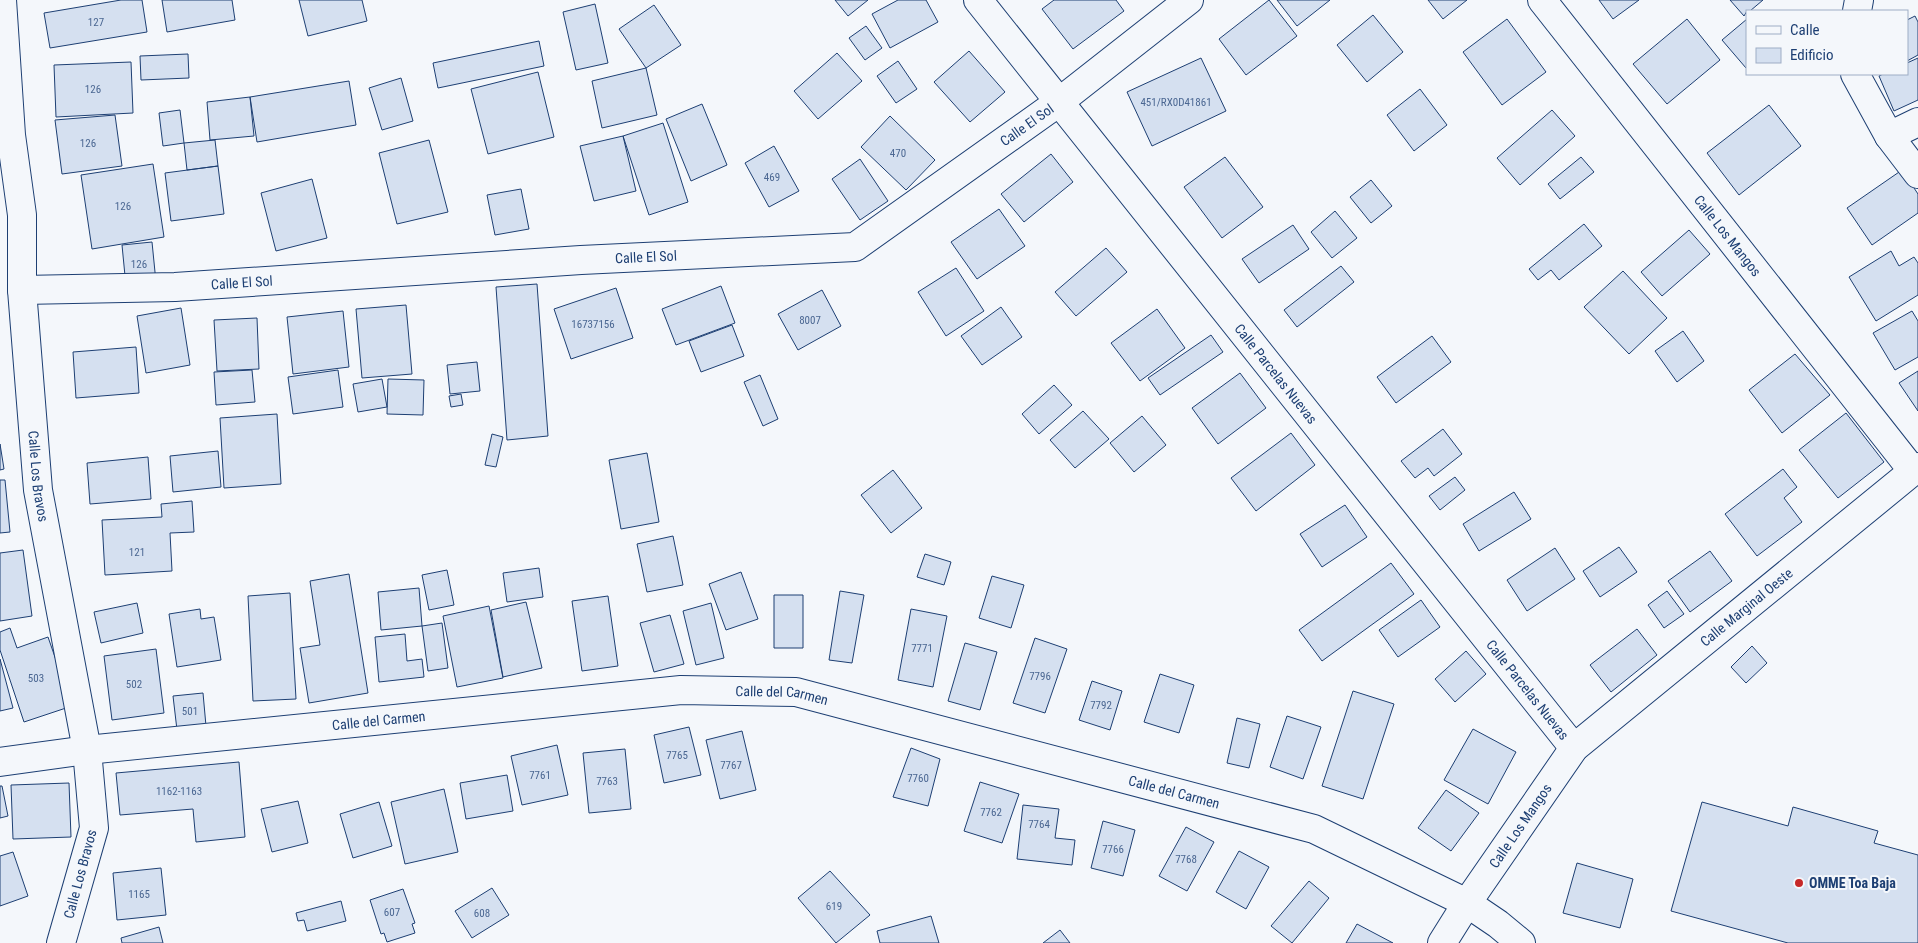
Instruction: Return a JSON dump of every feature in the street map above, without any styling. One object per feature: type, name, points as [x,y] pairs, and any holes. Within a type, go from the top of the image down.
[{"type":"street","name":"Calle Los Bravos","points":[[2,0],[11,135],[22,215],[22,290],[38,490],[87,750],[94,828],[61,943]]},
{"type":"street","name":"Calle Parcelas Nuevas","points":[[978,0],[1574,748]]},
{"type":"street","name":"Calle El Sol","points":[[22,290],[175,287],[581,260],[856,247],[1060,102],[1189,0]]},
{"type":"street","name":"Calle Los Mangos","points":[[1542,0],[1916,469]]},
{"type":"street","points":[[1856,75],[1889,136],[1918,174]]},
{"type":"street","points":[[1889,136],[1918,122]]},
{"type":"street","name":"Calle Marginal Oeste","points":[[1574,748],[1916,469]]},
{"type":"street","name":"Calle del Carmen","points":[[0,762],[87,750],[681,690],[796,692],[1314,829],[1467,903],[1498,924],[1521,943]]},
{"type":"street","name":"Calle Los Mangos","points":[[1442,943],[1467,903],[1574,748]]},
{"type":"building","points":[[121,0],[142,0],[147,32],[50,48],[44,13]]},
{"type":"building","points":[[162,0],[232,0],[235,20],[167,32]]},
{"type":"building","points":[[299,0],[362,0],[367,21],[308,36]]},
{"type":"building","points":[[835,0],[868,0],[848,16]]},
{"type":"building","points":[[898,0],[926,0],[938,22],[890,48],[872,14]]},
{"type":"building","points":[[1054,0],[1116,0],[1124,11],[1073,49],[1042,9]]},
{"type":"building","points":[[1269,0],[1297,36],[1246,75],[1219,39]]},
{"type":"building","points":[[1277,0],[1330,0],[1297,26]]},
{"type":"building","points":[[1428,0],[1467,0],[1443,19]]},
{"type":"building","points":[[1599,0],[1639,0],[1613,19]]},
{"type":"building","points":[[1730,0],[1763,0],[1751,10],[1746,10],[1744,16]]},
{"type":"building","points":[[595,4],[608,63],[576,70],[563,12]]},
{"type":"building","points":[[654,5],[681,45],[646,68],[619,29]]},
{"type":"building","points":[[1373,15],[1403,52],[1367,82],[1337,45]]},
{"type":"building","points":[[1915,16],[1918,22],[1918,55],[1908,60],[1908,20]]},
{"type":"building","points":[[1507,19],[1546,72],[1502,105],[1463,52]]},
{"type":"building","points":[[1687,19],[1720,60],[1667,104],[1633,64]]},
{"type":"building","points":[[1746,20],[1746,68],[1722,40]]},
{"type":"building","points":[[866,26],[882,48],[865,60],[849,38]]},
{"type":"building","points":[[539,41],[544,66],[438,88],[433,63]]},
{"type":"building","points":[[969,51],[1005,92],[970,122],[934,82]]},
{"type":"building","points":[[837,53],[862,81],[818,119],[794,91]]},
{"type":"building","points":[[188,54],[189,78],[141,80],[140,56]]},
{"type":"building","points":[[1201,58],[1226,111],[1152,146],[1127,92]]},
{"type":"building","points":[[1918,58],[1918,100],[1894,111],[1879,76],[1908,75],[1908,63]]},
{"type":"building","points":[[898,61],[917,89],[896,103],[877,76]]},
{"type":"building","points":[[131,62],[133,113],[56,117],[54,65]]},
{"type":"building","points":[[646,68],[657,115],[602,128],[592,81]]},
{"type":"building","points":[[538,72],[554,137],[488,154],[471,89]]},
{"type":"building","points":[[401,78],[413,121],[382,130],[369,88]]},
{"type":"building","points":[[349,81],[356,125],[257,142],[250,97]]},
{"type":"building","points":[[1420,89],[1447,125],[1414,151],[1387,115]]},
{"type":"building","points":[[250,97],[254,136],[210,140],[207,102]]},
{"type":"building","points":[[702,104],[727,165],[691,181],[666,119]]},
{"type":"building","points":[[1769,105],[1801,146],[1739,195],[1707,153]]},
{"type":"building","points":[[180,110],[184,143],[163,146],[159,113]]},
{"type":"building","points":[[1552,110],[1575,136],[1520,185],[1497,158]]},
{"type":"building","points":[[115,115],[122,166],[62,174],[55,120]]},
{"type":"building","points":[[890,116],[935,160],[906,190],[861,147]]},
{"type":"building","points":[[663,123],[688,202],[649,215],[623,136]]},
{"type":"building","points":[[623,136],[636,191],[594,201],[580,146]]},
{"type":"building","points":[[215,140],[218,166],[187,170],[184,143]]},
{"type":"building","points":[[429,140],[448,212],[397,224],[379,153]]},
{"type":"building","points":[[774,146],[799,191],[769,207],[745,163]]},
{"type":"building","points":[[1051,154],[1073,182],[1024,222],[1001,194]]},
{"type":"building","points":[[1225,157],[1263,207],[1222,238],[1184,187]]},
{"type":"building","points":[[1581,157],[1594,172],[1560,199],[1548,184]]},
{"type":"building","points":[[860,159],[888,201],[860,220],[832,179]]},
{"type":"building","points":[[153,164],[164,237],[92,249],[81,175]]},
{"type":"building","points":[[218,166],[224,214],[171,221],[165,173]]},
{"type":"building","points":[[1902,170],[1918,194],[1918,213],[1872,245],[1847,208]]},
{"type":"building","points":[[312,179],[327,238],[276,251],[261,193]]},
{"type":"building","points":[[1371,180],[1392,206],[1371,223],[1350,197]]},
{"type":"building","points":[[521,189],[529,229],[495,235],[487,195]]},
{"type":"building","points":[[999,209],[1025,246],[977,279],[951,242]]},
{"type":"building","points":[[1335,211],[1357,238],[1332,258],[1311,232]]},
{"type":"building","points":[[1584,224],[1602,246],[1559,280],[1551,270],[1538,280],[1529,269]]},
{"type":"building","points":[[1293,225],[1309,249],[1259,283],[1242,259]]},
{"type":"building","points":[[1689,230],[1710,254],[1662,296],[1641,272]]},
{"type":"building","points":[[152,242],[156,282],[126,286],[122,245]]},
{"type":"building","points":[[1106,248],[1127,272],[1076,316],[1055,292]]},
{"type":"building","points":[[1891,251],[1899,266],[1914,257],[1918,263],[1918,295],[1876,321],[1849,277]]},
{"type":"building","points":[[1341,266],[1354,282],[1297,327],[1284,310]]},
{"type":"building","points":[[956,268],[984,311],[946,336],[918,292]]},
{"type":"building","points":[[1623,271],[1667,318],[1629,354],[1584,307]]},
{"type":"building","points":[[537,284],[548,436],[507,440],[496,287]]},
{"type":"building","points":[[721,286],[735,323],[676,345],[662,309]]},
{"type":"building","points":[[616,288],[633,338],[571,359],[554,309]]},
{"type":"building","points":[[822,290],[841,326],[798,350],[778,314]]},
{"type":"building","points":[[406,305],[412,374],[362,378],[356,309]]},
{"type":"building","points":[[1001,307],[1022,337],[982,365],[961,336]]},
{"type":"building","points":[[181,308],[190,365],[146,373],[137,316]]},
{"type":"building","points":[[1157,309],[1185,348],[1140,381],[1111,343]]},
{"type":"building","points":[[343,311],[349,367],[293,374],[287,317]]},
{"type":"building","points":[[1912,311],[1918,321],[1918,357],[1895,370],[1873,333]]},
{"type":"building","points":[[257,318],[259,369],[217,371],[214,320]]},
{"type":"building","points":[[732,325],[744,356],[701,372],[689,341]]},
{"type":"building","points":[[1683,331],[1704,361],[1677,382],[1655,351]]},
{"type":"building","points":[[1211,335],[1223,352],[1160,395],[1148,378]]},
{"type":"building","points":[[1432,336],[1451,362],[1396,403],[1377,377]]},
{"type":"building","points":[[136,347],[139,393],[76,398],[73,352]]},
{"type":"building","points":[[1795,354],[1830,395],[1782,433],[1749,390]]},
{"type":"building","points":[[477,362],[480,391],[450,394],[447,365]]},
{"type":"building","points":[[252,370],[255,402],[216,405],[214,372]]},
{"type":"building","points":[[338,370],[343,407],[293,414],[288,377]]},
{"type":"building","points":[[1918,371],[1918,411],[1899,383]]},
{"type":"building","points":[[1240,373],[1266,408],[1218,444],[1192,408]]},
{"type":"building","points":[[760,375],[778,419],[763,426],[744,382]]},
{"type":"building","points":[[382,379],[387,407],[358,412],[353,384]]},
{"type":"building","points":[[388,379],[424,380],[423,415],[387,414]]},
{"type":"building","points":[[1054,385],[1072,405],[1039,434],[1022,414]]},
{"type":"building","points":[[461,394],[463,405],[451,407],[449,396]]},
{"type":"building","points":[[1083,411],[1109,439],[1075,468],[1050,440]]},
{"type":"building","points":[[1846,413],[1884,462],[1838,498],[1799,450]]},
{"type":"building","points":[[277,414],[281,484],[224,488],[220,418]]},
{"type":"building","points":[[1142,416],[1166,445],[1134,472],[1110,443]]},
{"type":"building","points":[[1443,429],[1462,454],[1434,476],[1428,468],[1415,478],[1401,461]]},
{"type":"building","points":[[1291,433],[1315,465],[1256,511],[1231,478]]},
{"type":"building","points":[[492,434],[503,437],[496,467],[485,465]]},
{"type":"building","points":[[0,444],[4,469],[0,470]]},
{"type":"building","points":[[218,451],[221,487],[173,492],[170,456]]},
{"type":"building","points":[[647,453],[659,522],[621,529],[609,460]]},
{"type":"building","points":[[148,457],[151,499],[90,504],[87,463]]},
{"type":"building","points":[[1783,469],[1797,487],[1784,498],[1802,522],[1757,556],[1725,514]]},
{"type":"building","points":[[893,470],[922,508],[891,533],[861,495]]},
{"type":"building","points":[[1455,477],[1465,490],[1440,510],[1429,496]]},
{"type":"building","points":[[0,480],[5,480],[10,532],[0,533]]},
{"type":"building","points":[[1514,492],[1531,519],[1479,551],[1463,524]]},
{"type":"building","points":[[192,501],[194,532],[170,533],[172,571],[105,575],[102,520],[162,517],[161,504]]},
{"type":"building","points":[[1345,505],[1367,537],[1322,567],[1300,534]]},
{"type":"building","points":[[673,536],[683,585],[647,592],[637,544]]},
{"type":"building","points":[[1619,547],[1637,572],[1600,597],[1583,571]]},
{"type":"building","points":[[1555,548],[1575,579],[1527,611],[1507,580]]},
{"type":"building","points":[[23,550],[32,616],[0,621],[0,553]]},
{"type":"building","points":[[1710,551],[1732,581],[1690,612],[1668,581]]},
{"type":"building","points":[[925,554],[951,562],[944,585],[917,577]]},
{"type":"building","points":[[1391,563],[1414,594],[1322,661],[1299,630]]},
{"type":"building","points":[[539,568],[543,597],[507,602],[503,573]]},
{"type":"building","points":[[447,570],[454,605],[429,610],[422,575]]},
{"type":"building","points":[[741,572],[758,619],[726,630],[709,584]]},
{"type":"building","points":[[349,574],[368,693],[309,703],[300,648],[320,645],[310,581]]},
{"type":"building","points":[[992,576],[1024,585],[1011,628],[979,618]]},
{"type":"building","points":[[419,588],[422,626],[381,630],[378,592]]},
{"type":"building","points":[[840,591],[864,595],[852,663],[829,660]]},
{"type":"building","points":[[1667,591],[1684,614],[1664,628],[1648,605]]},
{"type":"building","points":[[290,593],[296,699],[253,701],[248,596]]},
{"type":"building","points":[[774,595],[803,595],[803,648],[774,648]]},
{"type":"building","points":[[608,596],[618,666],[582,671],[572,601]]},
{"type":"building","points":[[1421,600],[1440,627],[1398,657],[1379,630]]},
{"type":"building","points":[[526,602],[542,668],[503,677],[491,610]]},
{"type":"building","points":[[137,603],[143,633],[101,643],[94,612]]},
{"type":"building","points":[[711,603],[724,658],[696,665],[683,611]]},
{"type":"building","points":[[489,606],[503,678],[457,687],[443,616]]},
{"type":"building","points":[[200,609],[201,619],[214,617],[221,660],[177,667],[169,614]]},
{"type":"building","points":[[911,609],[947,616],[933,687],[898,680]]},
{"type":"building","points":[[670,615],[684,664],[654,672],[640,623]]},
{"type":"building","points":[[442,623],[448,668],[428,671],[422,626]]},
{"type":"building","points":[[10,628],[17,648],[48,637],[72,706],[24,722],[0,650],[0,632]]},
{"type":"building","points":[[1637,629],[1657,655],[1611,692],[1590,665]]},
{"type":"building","points":[[405,634],[407,661],[422,659],[424,677],[379,682],[375,637]]},
{"type":"building","points":[[1035,638],[1067,649],[1045,713],[1013,703]]},
{"type":"building","points":[[965,643],[997,652],[980,710],[948,701]]},
{"type":"building","points":[[1752,646],[1767,663],[1746,683],[1731,667]]},
{"type":"building","points":[[156,649],[164,713],[112,720],[104,656]]},
{"type":"building","points":[[1466,651],[1486,674],[1455,702],[1435,679]]},
{"type":"building","points":[[0,659],[13,708],[0,711]]},
{"type":"building","points":[[1160,674],[1194,685],[1179,733],[1144,722]]},
{"type":"building","points":[[1092,681],[1122,691],[1110,730],[1079,720]]},
{"type":"building","points":[[1353,691],[1394,704],[1363,799],[1322,786]]},
{"type":"building","points":[[203,693],[206,726],[177,730],[173,696]]},
{"type":"building","points":[[1287,716],[1321,727],[1303,779],[1270,767]]},
{"type":"building","points":[[1237,718],[1260,724],[1249,768],[1227,763]]},
{"type":"building","points":[[689,727],[701,775],[664,783],[654,735]]},
{"type":"building","points":[[1473,729],[1516,752],[1488,804],[1444,780]]},
{"type":"building","points":[[742,731],[756,790],[720,799],[706,740]]},
{"type":"building","points":[[557,745],[568,795],[522,805],[511,756]]},
{"type":"building","points":[[911,748],[940,759],[928,806],[893,797]]},
{"type":"building","points":[[625,749],[631,809],[589,813],[583,753]]},
{"type":"building","points":[[239,762],[245,837],[196,842],[193,809],[120,815],[116,773]]},
{"type":"building","points":[[507,775],[513,811],[466,819],[460,783]]},
{"type":"building","points":[[980,782],[1019,794],[1002,843],[964,831]]},
{"type":"building","points":[[69,783],[71,837],[13,839],[11,785]]},
{"type":"building","points":[[0,786],[2,786],[8,816],[0,818]]},
{"type":"building","points":[[444,789],[458,852],[405,864],[391,802]]},
{"type":"building","points":[[1446,790],[1479,813],[1451,851],[1418,828]]},
{"type":"building","points":[[298,801],[308,843],[272,852],[261,809]]},
{"type":"building","points":[[379,802],[392,846],[353,858],[340,814]]},
{"type":"building","name":"OMME Toa Baja","points":[[1702,802],[1788,826],[1793,807],[1878,831],[1874,843],[1918,855],[1918,943],[1788,943],[1671,911]]},
{"type":"building","points":[[1023,805],[1059,809],[1055,838],[1075,840],[1072,865],[1017,859]]},
{"type":"building","points":[[1103,821],[1135,830],[1123,876],[1091,868]]},
{"type":"building","points":[[1186,827],[1214,842],[1187,891],[1159,876]]},
{"type":"building","points":[[1239,851],[1269,867],[1246,909],[1216,892]]},
{"type":"building","points":[[13,852],[28,896],[0,906],[0,856]]},
{"type":"building","points":[[1577,863],[1633,879],[1620,928],[1563,913]]},
{"type":"building","points":[[161,868],[166,915],[117,920],[113,873]]},
{"type":"building","points":[[830,871],[870,915],[836,943],[798,898]]},
{"type":"building","points":[[1309,881],[1329,898],[1292,943],[1271,926]]},
{"type":"building","points":[[492,888],[509,915],[472,938],[455,911]]},
{"type":"building","points":[[403,889],[415,923],[412,924],[415,933],[387,942],[384,933],[381,934],[370,900]]},
{"type":"building","points":[[341,901],[346,921],[307,931],[304,920],[298,921],[296,913]]},
{"type":"building","points":[[931,916],[939,943],[880,943],[877,931]]},
{"type":"building","points":[[1357,924],[1393,943],[1346,943]]},
{"type":"building","points":[[159,927],[163,943],[122,943],[121,938]]},
{"type":"building","points":[[1060,930],[1070,943],[1043,943]]},
{"type":"place","name":"OMME Toa Baja","points":[[1799,883]]}]
